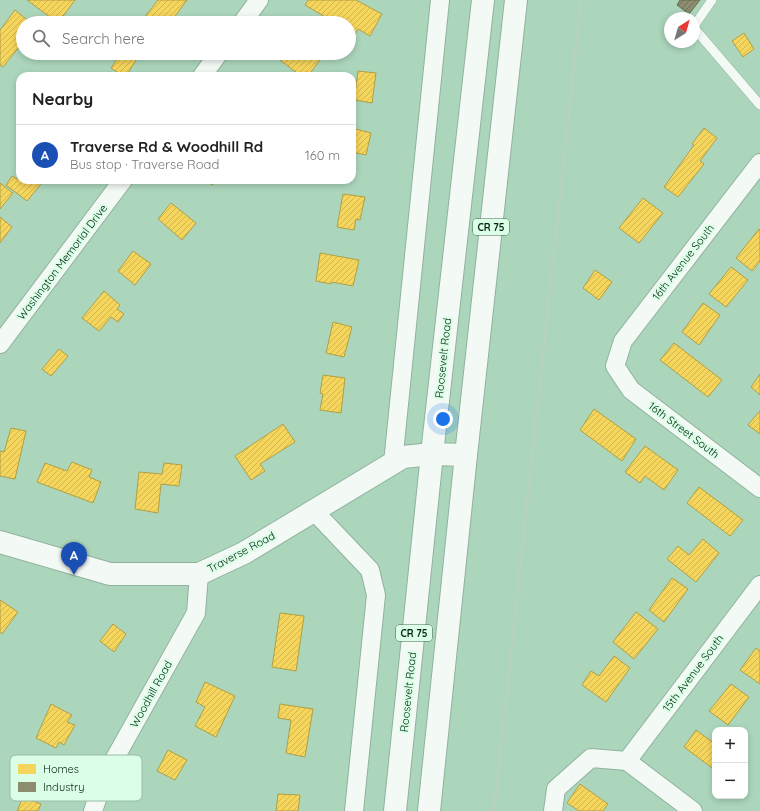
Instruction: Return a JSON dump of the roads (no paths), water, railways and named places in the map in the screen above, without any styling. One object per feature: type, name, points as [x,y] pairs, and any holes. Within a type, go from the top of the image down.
[{"type":"main road","name":"Roosevelt Road","points":[[395,811],[432,454],[483,0]]},
{"type":"main road","name":"CR 75","points":[[429,811],[516,0]]},
{"type":"main road","name":"Traverse Road","points":[[0,542],[110,574],[199,574],[244,553],[403,458],[432,454],[466,455]]},
{"type":"street","points":[[247,16],[259,0]]},
{"type":"street","points":[[393,463],[440,0]]},
{"type":"street","points":[[205,72],[214,60]]},
{"type":"street","name":"16th Avenue South","points":[[615,366],[623,340],[760,163]]},
{"type":"street","name":"Washington Memorial Drive","points":[[0,344],[120,184]]},
{"type":"street","name":"16th Street South","points":[[615,366],[631,390],[760,488]]},
{"type":"street","points":[[314,511],[370,570],[376,595],[354,811]]},
{"type":"street","name":"Woodhill Road","points":[[117,755],[196,613],[199,574]]},
{"type":"street","name":"15th Avenue South","points":[[627,761],[760,585]]},
{"type":"street","points":[[553,811],[556,789],[591,758],[627,761],[693,811]]},
{"type":"street","name":"Woodhill Road","points":[[93,811],[96,801]]},
{"type":"lane","points":[[700,18],[712,0]]},
{"type":"lane","points":[[700,34],[760,106]]},
{"type":"place","name":"Traverse Rd & Woodhill Rd","points":[[74,575]]}]
